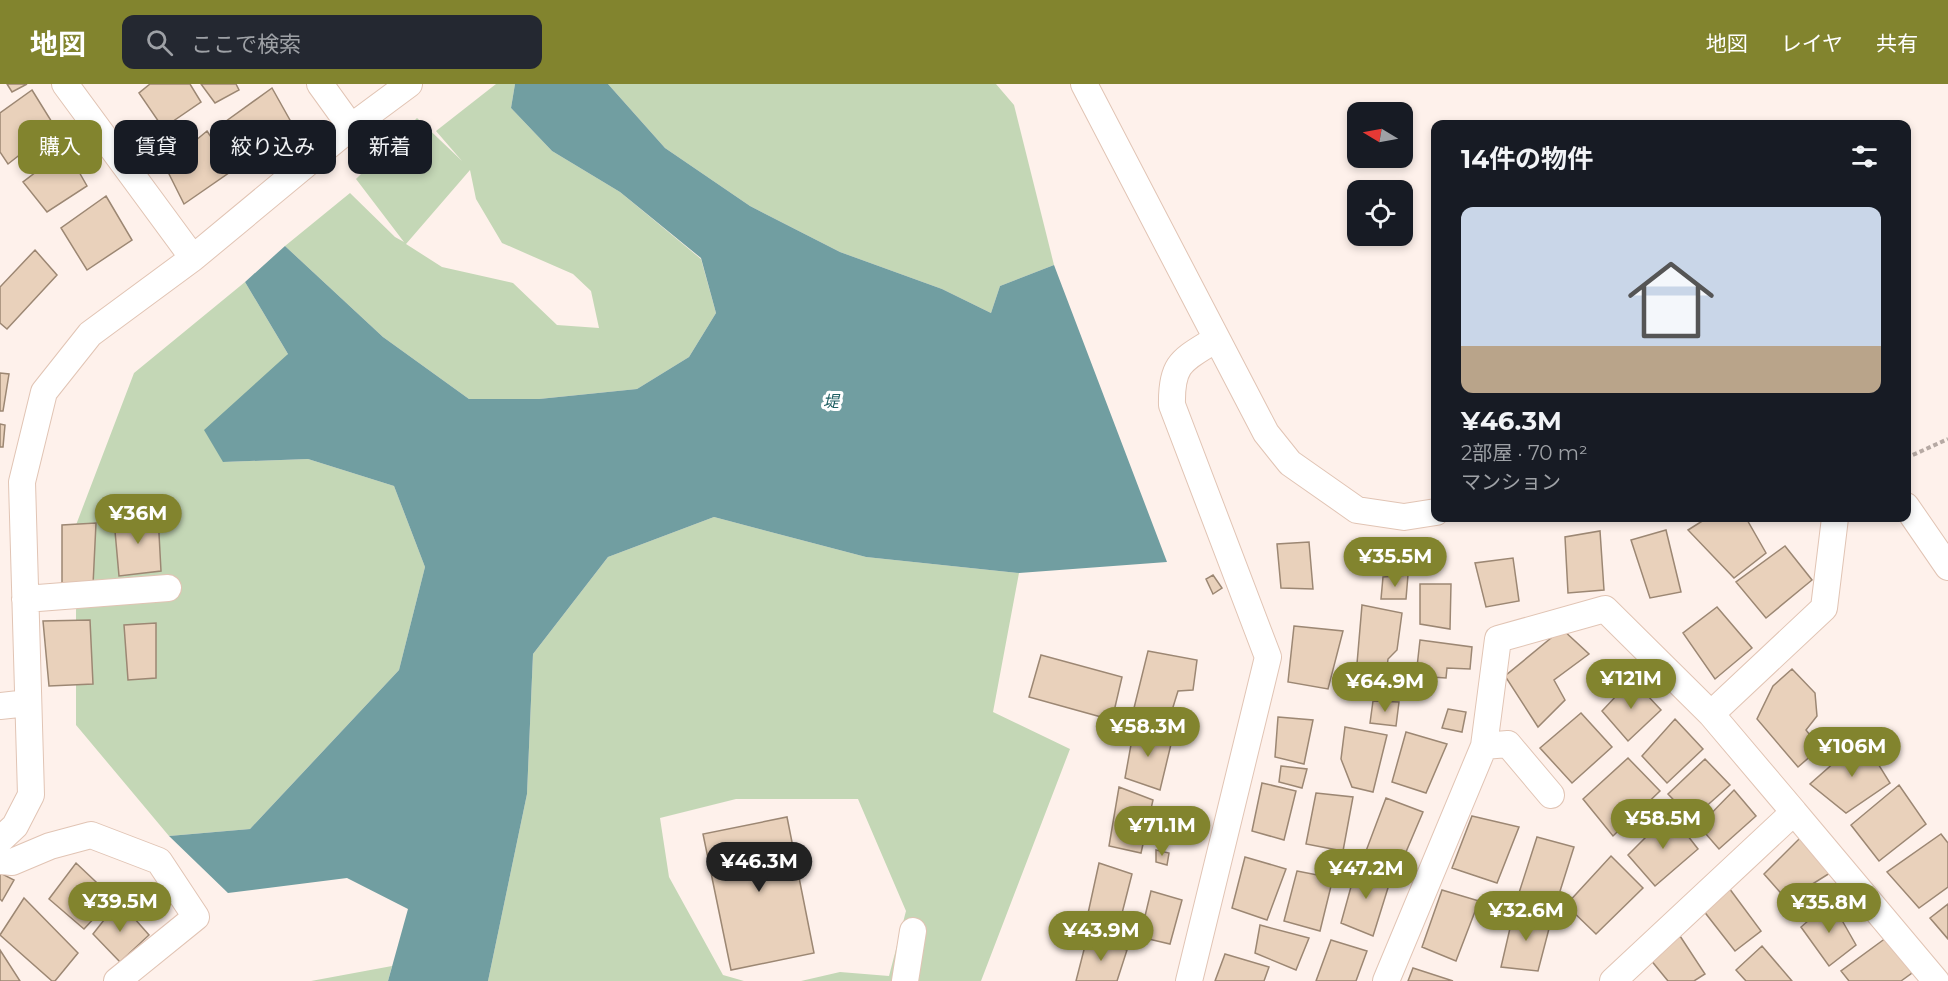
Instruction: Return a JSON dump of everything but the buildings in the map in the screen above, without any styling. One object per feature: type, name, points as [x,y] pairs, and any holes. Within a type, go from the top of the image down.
[{"type":"street","points":[[65,84],[193,258]]},
{"type":"street","points":[[320,84],[348,123]]},
{"type":"street","points":[[360,120],[409,84]]},
{"type":"street","points":[[1084,84],[1266,433],[1290,463],[1357,510],[1404,517],[1431,513]]},
{"type":"street","points":[[0,840],[15,826],[31,795],[22,482],[44,392],[90,334],[193,258],[348,129]]},
{"type":"street","points":[[1189,981],[1268,657],[1172,405],[1171,384],[1181,362],[1216,339]]},
{"type":"street","points":[[1911,513],[1948,567]]},
{"type":"street","points":[[1711,714],[1824,608],[1835,522]]},
{"type":"street","points":[[25,599],[168,588]]},
{"type":"street","points":[[1386,981],[1484,746],[1498,639],[1605,609],[1711,714],[1936,981]]},
{"type":"street","points":[[0,706],[28,703]]},
{"type":"street","points":[[1484,746],[1509,744],[1551,795]]},
{"type":"street","points":[[1613,981],[1794,813]]},
{"type":"street","points":[[0,861],[12,862],[50,846],[90,835],[159,861],[196,917],[117,981]]},
{"type":"street","points":[[905,981],[913,931]]},
{"type":"path","points":[[1911,456],[1948,439]]},
{"type":"green space","points":[[496,84],[515,84],[511,108],[552,151],[620,192],[701,259],[716,313],[689,357],[637,389],[539,399],[469,399],[383,337],[285,246],[350,193],[395,237],[404,242],[356,179],[361,174],[432,174],[432,132],[462,161],[436,131]],"holes":[[[470,170],[476,199],[502,243],[573,274],[591,291],[599,328],[557,325],[513,283],[442,267],[406,244]]]},
{"type":"green space","points":[[608,84],[996,84],[1014,105],[1054,265],[1000,286],[991,313],[942,289],[840,252],[750,206],[665,148]]},
{"type":"green space","points":[[245,282],[288,354],[223,462],[308,459],[394,486],[425,567],[399,670],[250,829],[169,836],[76,725],[76,525],[134,373]]},
{"type":"green space","points":[[714,517],[866,557],[1019,573],[993,712],[1070,749],[981,981],[801,981],[840,972],[889,976],[906,911],[858,799],[736,799],[660,818],[669,877],[723,975],[744,981],[488,981],[527,794],[533,654],[608,557]]},
{"type":"green space","points":[[392,966],[388,981],[311,981]]},
{"type":"water","name":"堤","points":[[515,84],[608,84],[665,148],[750,206],[840,252],[942,289],[991,313],[1000,286],[1054,265],[1167,562],[1019,573],[866,557],[714,517],[608,557],[533,654],[527,794],[488,981],[388,981],[408,909],[347,878],[228,893],[169,836],[250,829],[399,670],[425,567],[394,486],[308,459],[223,462],[204,430],[288,354],[245,282],[285,246],[383,337],[469,399],[539,399],[637,389],[689,357],[716,313],[701,258],[620,192],[552,151],[511,108]]}]
